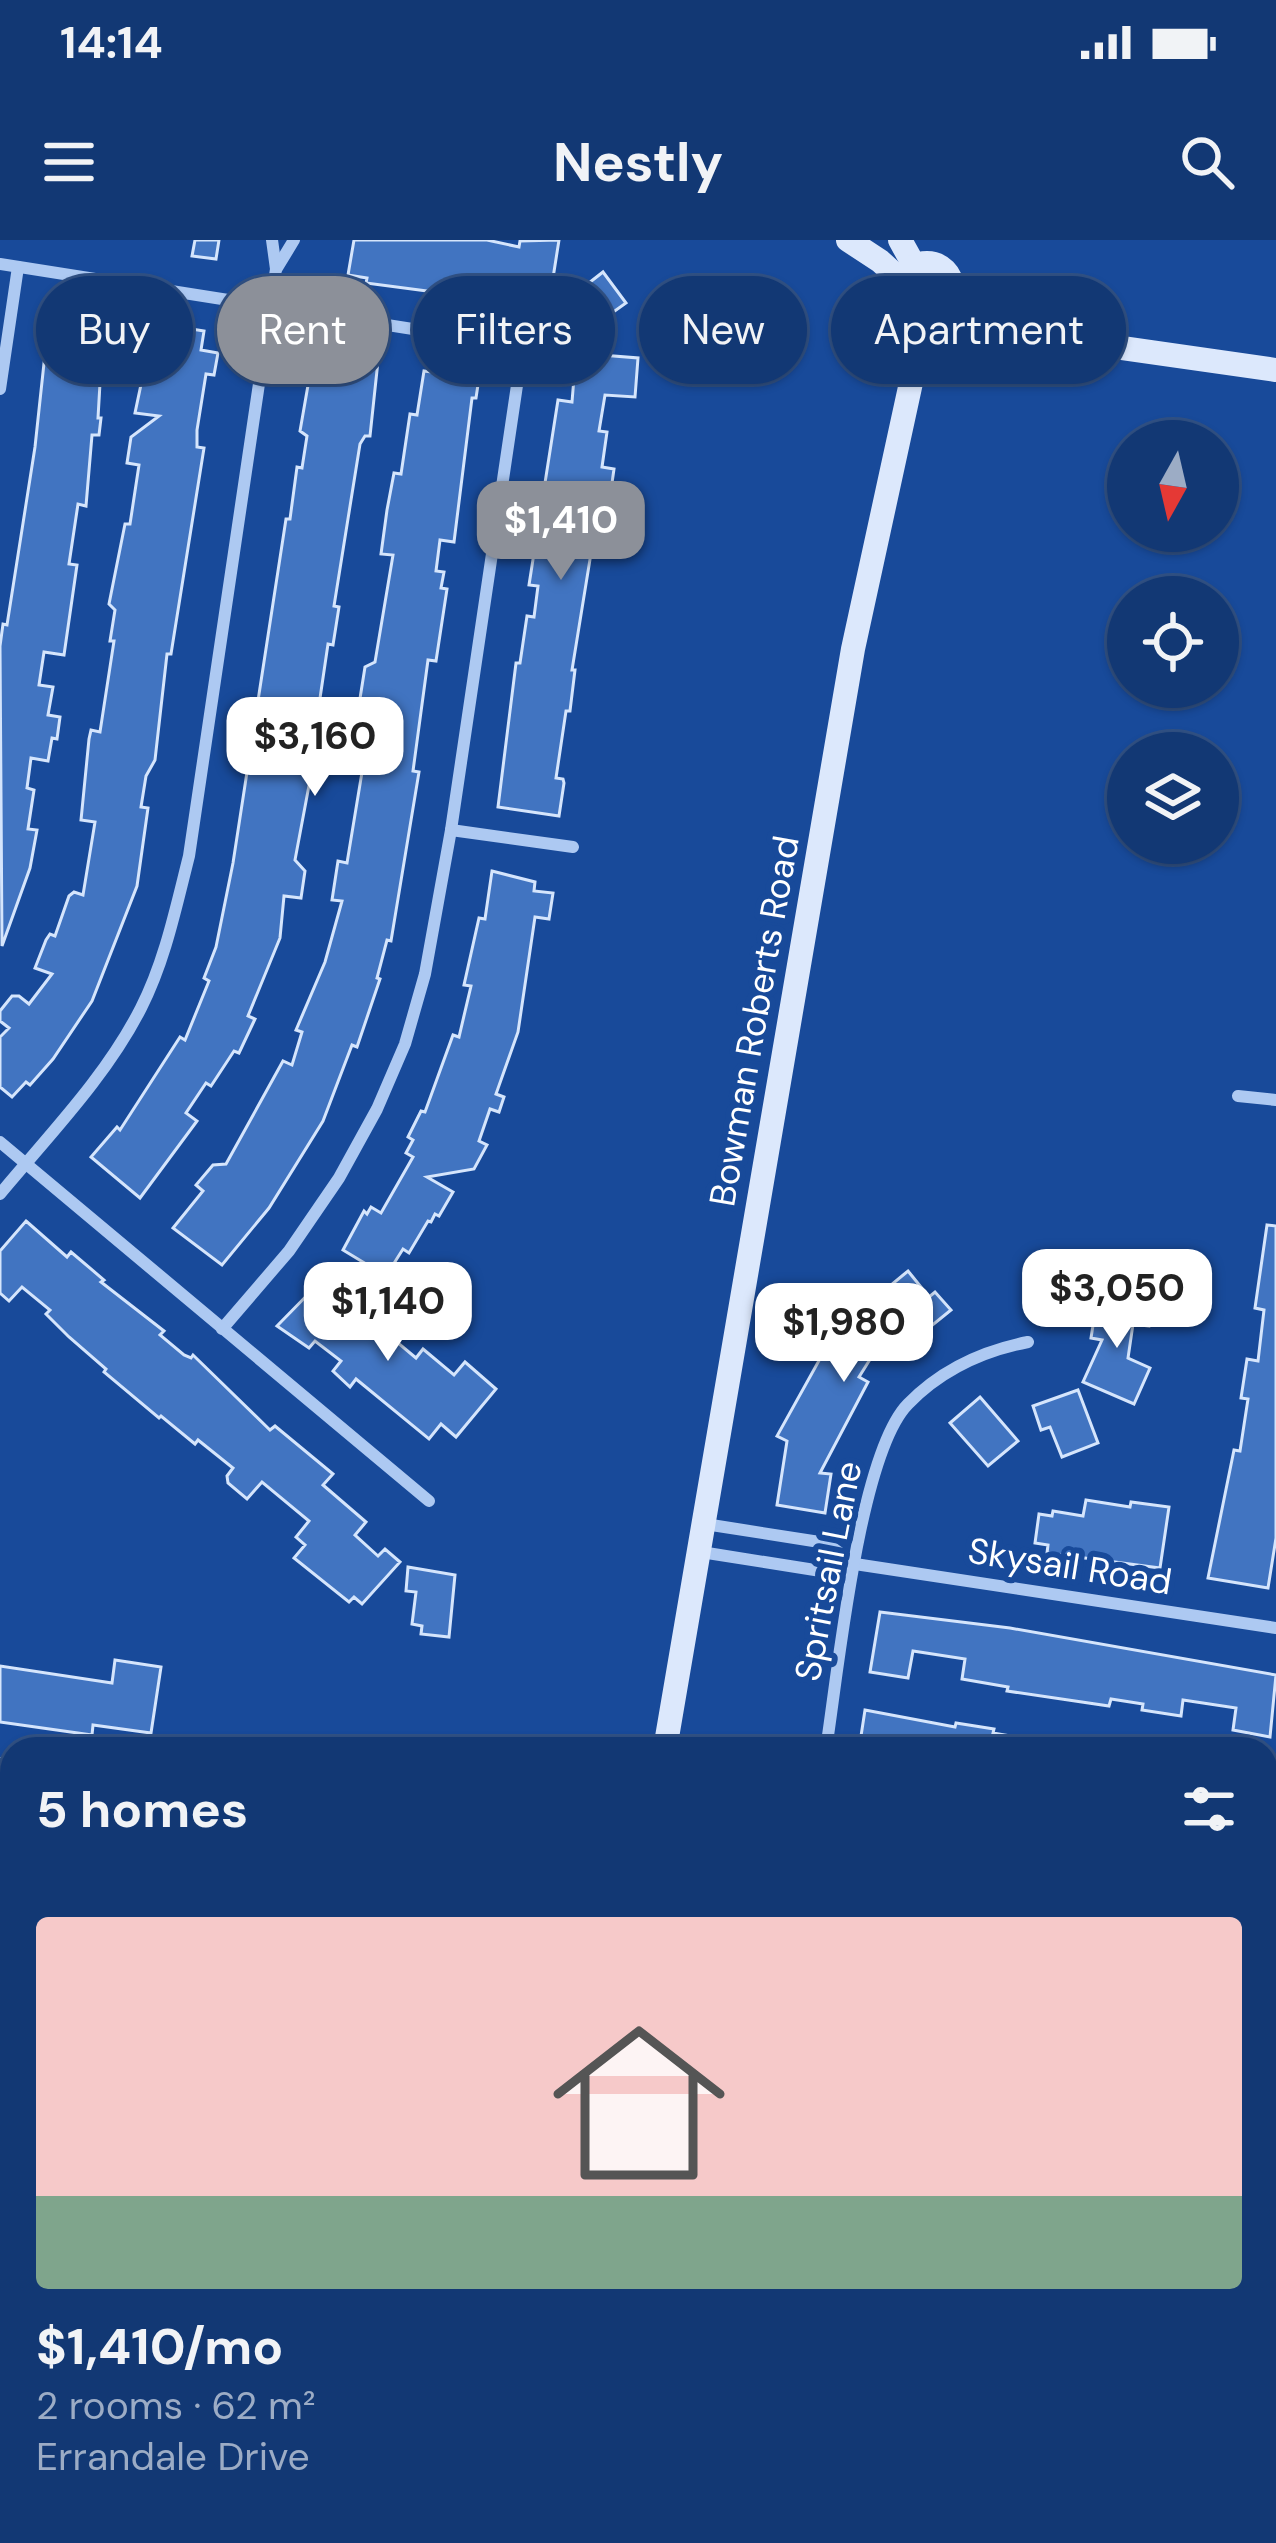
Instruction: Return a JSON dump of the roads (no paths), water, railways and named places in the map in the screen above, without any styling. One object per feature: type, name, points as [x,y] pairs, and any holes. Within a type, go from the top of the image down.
[{"type":"street","points":[[272,240],[276,276]]},
{"type":"street","points":[[277,269],[294,240]]},
{"type":"street","points":[[848,240],[880,261],[926,276]]},
{"type":"street","points":[[900,240],[928,276]]},
{"type":"street","points":[[0,264],[217,298]]},
{"type":"street","points":[[0,389],[18,267]]},
{"type":"street","points":[[222,1328],[289,1251],[339,1178],[377,1109],[406,1044],[425,974],[452,830],[520,365],[514,352],[489,341],[389,325]]},
{"type":"street","points":[[1126,349],[1276,370]]},
{"type":"street","points":[[0,1194],[101,1072],[142,1007],[172,925],[189,856],[259,384]]},
{"type":"street","name":"Bowman Roberts Road","points":[[667,1737],[853,649],[911,384]]},
{"type":"street","points":[[452,830],[573,847]]},
{"type":"street","points":[[1238,1096],[1276,1100]]},
{"type":"street","points":[[0,1142],[429,1501]]},
{"type":"street","name":"Spritsail Lane","points":[[828,1737],[855,1564],[881,1451],[905,1406],[953,1368],[994,1349],[1028,1342]]},
{"type":"street","name":"Skysail Road","points":[[705,1524],[826,1543],[855,1564]]},
{"type":"street","name":"Skysail Road","points":[[701,1552],[821,1571],[855,1564],[1276,1628]]}]
